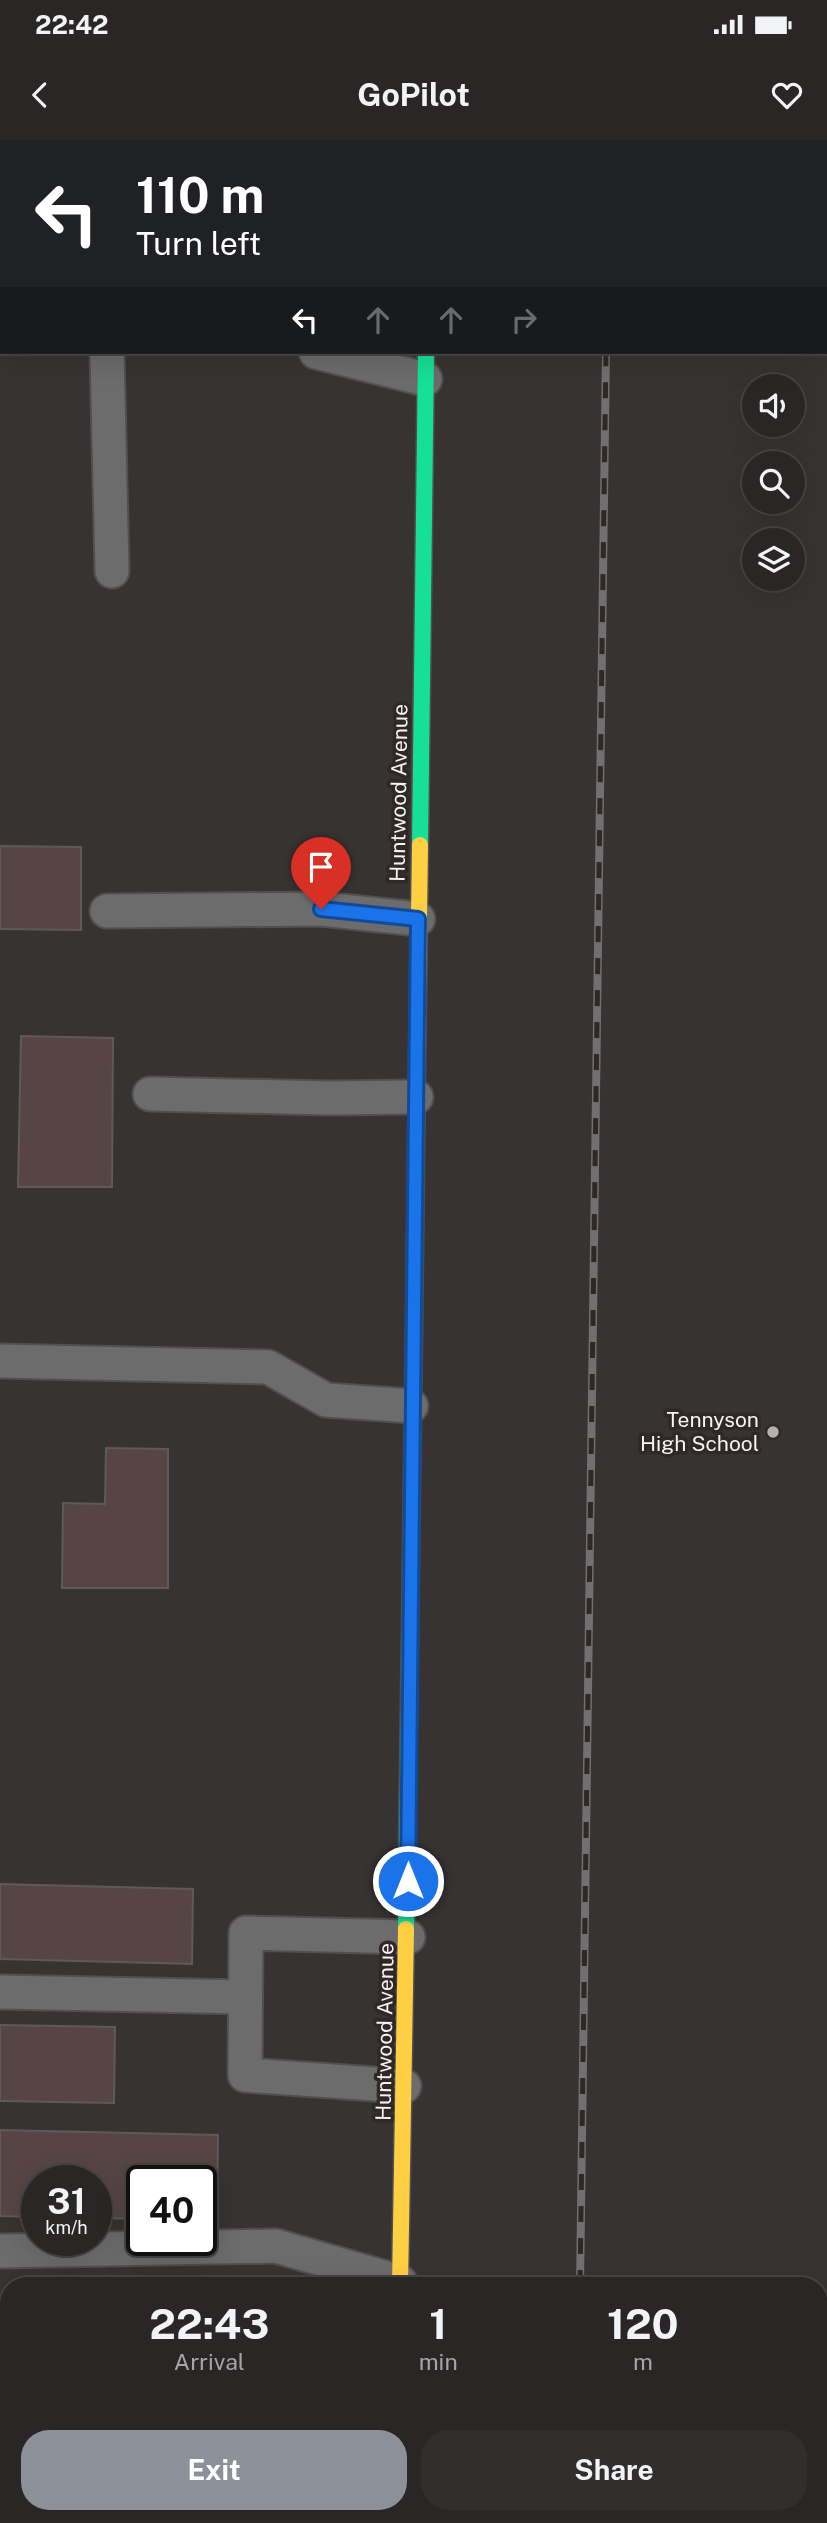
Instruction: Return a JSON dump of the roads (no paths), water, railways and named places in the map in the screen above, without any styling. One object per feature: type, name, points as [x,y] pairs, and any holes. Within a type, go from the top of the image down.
[{"type":"street","name":"Huntwood Avenue","points":[[400,2277],[408,1937],[411,1406],[425,365]]},
{"type":"lane","points":[[107,354],[112,571]]},
{"type":"lane","points":[[333,354],[425,365]]},
{"type":"lane","points":[[107,911],[321,909],[418,919]]},
{"type":"lane","points":[[150,1094],[416,1097]]},
{"type":"lane","points":[[0,1361],[268,1367],[326,1400],[411,1406]]},
{"type":"lane","points":[[404,2086],[245,2075],[246,1933],[408,1937]]},
{"type":"lane","points":[[0,1992],[245,1997]]},
{"type":"lane","points":[[0,2251],[276,2246],[377,2277]]},
{"type":"railway","points":[[580,2277],[606,354]]},
{"type":"place","name":"Tennyson High School","points":[[773,1432]]}]
